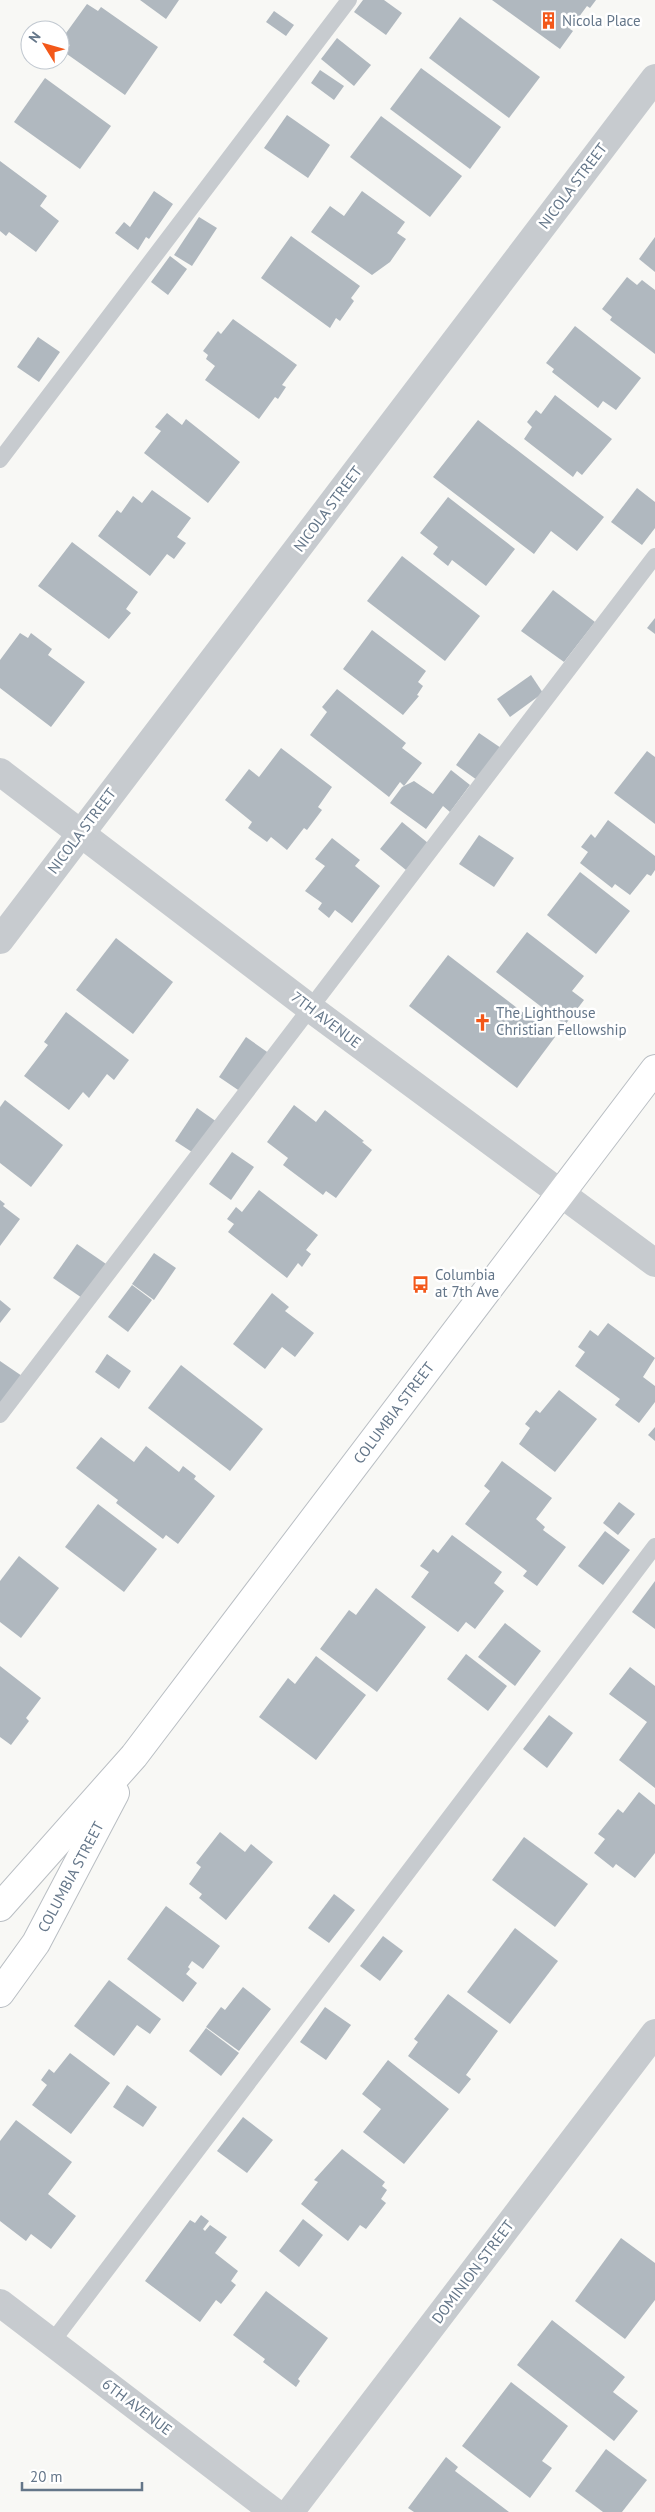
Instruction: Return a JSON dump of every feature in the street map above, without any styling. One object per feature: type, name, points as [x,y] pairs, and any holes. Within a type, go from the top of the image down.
[{"type":"main road","name":"COLUMBIA STREET","points":[[0,1907],[134,1756],[655,1069]]},
{"type":"main road","name":"COLUMBIA STREET","points":[[0,1992],[36,1943],[134,1756]]},
{"type":"street","name":"NICOLA STREET","points":[[0,940],[655,78]]},
{"type":"street","name":"7TH AVENUE","points":[[0,772],[310,1008],[655,1264]]},
{"type":"street","name":"DOMINION STREET","points":[[290,2512],[655,2033]]},
{"type":"street","name":"6TH AVENUE","points":[[0,2303],[274,2512]]},
{"type":"lane","points":[[0,460],[350,0]]},
{"type":"lane","points":[[0,1416],[655,556]]},
{"type":"lane","points":[[52,2342],[655,1546]]},
{"type":"building","points":[[140,0],[179,0],[166,19]]},
{"type":"building","points":[[363,0],[384,0],[402,13],[386,35],[354,12]]},
{"type":"building","name":"Nicola Place","points":[[492,0],[596,0],[590,8],[587,6],[570,29],[573,31],[560,49]]},
{"type":"building","points":[[87,4],[98,11],[101,7],[158,47],[125,95],[70,56],[70,28]]},
{"type":"building","points":[[274,11],[294,25],[286,36],[266,22]]},
{"type":"building","points":[[460,17],[540,77],[509,118],[429,58]]},
{"type":"building","points":[[337,38],[371,65],[354,86],[321,59]]},
{"type":"building","points":[[421,68],[501,127],[470,169],[390,109]]},
{"type":"building","points":[[320,70],[344,86],[334,100],[311,83]]},
{"type":"building","points":[[45,78],[111,126],[80,169],[14,122]]},
{"type":"building","points":[[287,115],[330,145],[308,178],[264,148]]},
{"type":"building","points":[[381,116],[462,176],[430,217],[350,157]]},
{"type":"building","points":[[0,161],[47,196],[40,206],[59,221],[36,252],[9,232],[6,236],[0,231]]},
{"type":"building","points":[[154,191],[173,204],[149,239],[146,237],[138,250],[115,233],[124,222],[130,227]]},
{"type":"building","points":[[362,191],[405,222],[397,233],[406,239],[390,262],[372,275],[311,232],[330,206],[344,216]]},
{"type":"building","points":[[199,217],[217,228],[192,266],[174,255]]},
{"type":"building","points":[[291,236],[360,286],[351,298],[354,301],[340,321],[336,318],[330,328],[261,278]]},
{"type":"building","points":[[655,237],[655,272],[639,259]]},
{"type":"building","points":[[170,256],[187,269],[168,295],[151,282]]},
{"type":"building","points":[[627,277],[637,285],[642,280],[655,290],[655,354],[610,320],[612,317],[602,309]]},
{"type":"building","points":[[233,319],[297,365],[282,385],[286,387],[278,399],[275,397],[259,419],[205,380],[215,366],[206,359],[208,355],[203,351],[218,331],[221,334]]},
{"type":"building","points":[[575,326],[641,378],[616,410],[603,401],[598,408],[552,372],[554,369],[546,363]]},
{"type":"building","points":[[38,337],[60,352],[39,382],[17,367]]},
{"type":"building","points":[[555,395],[612,439],[582,475],[577,471],[573,477],[524,439],[532,427],[527,422],[536,410],[541,414]]},
{"type":"building","points":[[167,413],[182,425],[186,419],[240,462],[208,503],[144,453],[161,431],[155,427]]},
{"type":"building","points":[[478,420],[604,517],[577,551],[551,531],[534,554],[433,477]]},
{"type":"building","points":[[637,488],[655,502],[655,528],[642,545],[611,522]]},
{"type":"building","points":[[152,490],[191,518],[177,537],[186,543],[174,559],[167,554],[150,576],[98,536],[117,510],[121,513],[133,496],[142,503]]},
{"type":"building","points":[[448,497],[515,549],[486,586],[452,560],[448,566],[433,554],[438,547],[420,533]]},
{"type":"building","points":[[72,542],[138,592],[126,609],[131,613],[109,639],[38,586]]},
{"type":"building","points":[[402,556],[480,616],[445,661],[367,601]]},
{"type":"building","points":[[553,590],[595,622],[564,662],[521,631]]},
{"type":"building","points":[[655,618],[655,634],[647,628]]},
{"type":"building","points":[[372,630],[426,671],[418,682],[423,686],[417,695],[419,696],[403,715],[343,669]]},
{"type":"building","points":[[20,633],[28,638],[31,633],[52,649],[48,655],[85,682],[51,727],[0,688],[0,660]]},
{"type":"building","points":[[531,675],[543,693],[510,717],[497,699]]},
{"type":"building","points":[[337,689],[406,743],[402,748],[422,763],[404,786],[400,782],[389,797],[310,735],[327,712],[322,707]]},
{"type":"building","points":[[479,733],[501,748],[477,780],[456,765]]},
{"type":"building","points":[[281,748],[332,787],[318,807],[322,810],[307,830],[304,828],[287,850],[271,837],[267,842],[248,828],[252,822],[225,800],[249,769],[259,777]]},
{"type":"building","points":[[647,751],[655,757],[655,824],[614,793]]},
{"type":"building","points":[[451,770],[470,785],[450,812],[443,806],[426,829],[390,803],[402,787],[414,781],[433,794]]},
{"type":"building","points":[[608,820],[655,856],[655,870],[651,876],[647,874],[630,895],[615,884],[612,888],[580,863],[588,852],[581,847],[591,834],[595,838]]},
{"type":"building","points":[[402,822],[428,843],[406,870],[380,849]]},
{"type":"building","points":[[479,835],[514,858],[494,887],[459,864]]},
{"type":"building","points":[[332,838],[360,860],[355,866],[380,886],[352,923],[335,910],[329,918],[318,909],[322,903],[305,891],[325,866],[315,859]]},
{"type":"building","points":[[580,872],[630,911],[596,954],[547,915]]},
{"type":"building","points":[[527,932],[584,976],[572,991],[584,1000],[565,1025],[496,972]]},
{"type":"building","points":[[116,938],[173,982],[133,1034],[76,990]]},
{"type":"building","name":"The Lighthouse Christian Fellowship","points":[[448,955],[555,1037],[517,1088],[409,1006]]},
{"type":"building","points":[[66,1012],[129,1060],[114,1080],[107,1074],[89,1098],[83,1092],[69,1110],[24,1076],[48,1045],[44,1042]]},
{"type":"building","points":[[246,1037],[270,1054],[244,1094],[219,1077]]},
{"type":"building","points":[[5,1100],[63,1145],[31,1187],[0,1163],[0,1107]]},
{"type":"building","points":[[294,1105],[316,1122],[325,1110],[364,1141],[362,1142],[372,1150],[336,1198],[326,1191],[323,1195],[283,1165],[288,1158],[267,1142]]},
{"type":"building","points":[[197,1108],[217,1122],[195,1154],[175,1141]]},
{"type":"building","points":[[232,1152],[254,1167],[231,1200],[209,1184]]},
{"type":"building","points":[[259,1190],[318,1235],[306,1250],[311,1254],[302,1267],[298,1263],[287,1278],[228,1232],[234,1224],[227,1219],[236,1207],[242,1212]]},
{"type":"building","points":[[0,1200],[5,1204],[3,1206],[20,1219],[0,1246]]},
{"type":"building","points":[[77,1244],[109,1266],[85,1300],[53,1278]]},
{"type":"building","points":[[154,1253],[176,1268],[154,1300],[132,1284]]},
{"type":"building","points":[[132,1285],[152,1300],[128,1332],[108,1317]]},
{"type":"building","points":[[272,1293],[289,1307],[285,1311],[314,1333],[295,1357],[282,1347],[265,1369],[233,1344]]},
{"type":"building","points":[[0,1300],[11,1309],[0,1323]]},
{"type":"building","points":[[608,1323],[655,1358],[643,1377],[655,1386],[655,1402],[639,1423],[615,1405],[620,1399],[575,1366],[585,1352],[578,1347],[590,1330],[598,1336]]},
{"type":"building","points":[[107,1354],[131,1371],[119,1389],[95,1372]]},
{"type":"building","points":[[0,1361],[22,1376],[0,1410]]},
{"type":"building","points":[[181,1365],[263,1429],[230,1471],[148,1408]]},
{"type":"building","points":[[559,1390],[597,1419],[555,1472],[519,1444],[530,1428],[525,1424],[536,1410],[540,1413]]},
{"type":"building","points":[[655,1427],[655,1441],[648,1435]]},
{"type":"building","points":[[101,1437],[134,1462],[146,1446],[179,1472],[183,1466],[196,1476],[194,1479],[215,1496],[178,1544],[166,1535],[163,1539],[116,1503],[118,1500],[76,1468]]},
{"type":"building","points":[[502,1461],[552,1498],[536,1519],[545,1527],[543,1530],[566,1547],[537,1586],[523,1576],[527,1571],[465,1524],[490,1491],[484,1486]]},
{"type":"building","points":[[619,1502],[635,1514],[618,1535],[603,1523]]},
{"type":"building","points":[[98,1504],[157,1549],[124,1592],[65,1547]]},
{"type":"building","points":[[605,1531],[630,1550],[603,1585],[578,1566]]},
{"type":"building","points":[[452,1535],[502,1572],[494,1583],[504,1591],[475,1629],[466,1622],[458,1632],[411,1597],[429,1572],[420,1566],[433,1549],[438,1553]]},
{"type":"building","points":[[19,1556],[59,1588],[21,1638],[0,1622],[0,1581]]},
{"type":"building","points":[[655,1581],[655,1629],[632,1612]]},
{"type":"building","points":[[376,1588],[426,1627],[377,1692],[320,1649],[349,1610],[356,1615]]},
{"type":"building","points":[[505,1623],[541,1651],[515,1686],[478,1657]]},
{"type":"building","points":[[466,1654],[507,1686],[488,1711],[447,1679]]},
{"type":"building","points":[[316,1656],[366,1695],[316,1760],[259,1717],[288,1678],[295,1684]]},
{"type":"building","points":[[0,1666],[41,1698],[26,1718],[29,1721],[11,1745],[0,1737]]},
{"type":"building","points":[[630,1667],[655,1686],[655,1788],[619,1760],[647,1722],[609,1694]]},
{"type":"building","points":[[549,1715],[573,1733],[547,1768],[523,1749]]},
{"type":"building","points":[[639,1792],[655,1805],[655,1853],[635,1878],[616,1864],[613,1868],[594,1853],[605,1839],[598,1834],[618,1809],[623,1813]]},
{"type":"building","points":[[220,1832],[245,1852],[251,1844],[273,1862],[226,1920],[199,1898],[202,1894],[189,1884],[201,1867],[196,1863]]},
{"type":"building","points":[[524,1837],[588,1884],[555,1927],[492,1880]]},
{"type":"building","points":[[334,1894],[355,1910],[329,1943],[308,1928]]},
{"type":"building","points":[[166,1906],[220,1946],[203,1969],[192,1961],[188,1967],[190,1969],[186,1974],[197,1983],[183,2002],[127,1959]]},
{"type":"building","points":[[515,1928],[558,1961],[510,2024],[467,1992]]},
{"type":"building","points":[[383,1936],[403,1951],[380,1981],[360,1966]]},
{"type":"building","points":[[109,1980],[161,2019],[150,2034],[137,2025],[114,2056],[74,2026]]},
{"type":"building","points":[[243,1987],[271,2009],[239,2051],[206,2027],[221,2007],[225,2010]]},
{"type":"building","points":[[448,1994],[498,2031],[466,2075],[471,2079],[459,2094],[408,2056],[418,2042],[414,2039]]},
{"type":"building","points":[[325,2007],[351,2025],[326,2060],[300,2042]]},
{"type":"building","points":[[206,2028],[239,2053],[221,2076],[189,2051]]},
{"type":"building","points":[[70,2053],[110,2083],[71,2134],[32,2105],[47,2085],[41,2080],[49,2069],[54,2073]]},
{"type":"building","points":[[388,2060],[449,2109],[404,2164],[363,2132],[381,2109],[362,2094]]},
{"type":"building","points":[[127,2085],[157,2107],[143,2127],[113,2107]]},
{"type":"building","points":[[243,2117],[273,2140],[247,2173],[217,2151]]},
{"type":"building","points":[[16,2120],[72,2162],[48,2194],[76,2216],[51,2249],[31,2234],[26,2241],[0,2221],[0,2141]]},
{"type":"building","points":[[342,2149],[385,2182],[382,2186],[387,2190],[381,2199],[386,2203],[366,2229],[360,2225],[348,2241],[301,2204],[318,2182],[314,2180]]},
{"type":"building","points":[[201,2215],[209,2221],[203,2229],[205,2231],[210,2225],[227,2237],[215,2253],[238,2271],[231,2281],[236,2285],[221,2304],[216,2300],[200,2322],[145,2281],[190,2220],[195,2223]]},
{"type":"building","points":[[303,2219],[323,2235],[299,2267],[279,2251]]},
{"type":"building","points":[[621,2238],[655,2263],[655,2300],[625,2339],[575,2301]]},
{"type":"building","points":[[266,2291],[328,2338],[298,2379],[300,2381],[296,2387],[263,2362],[265,2359],[233,2335]]},
{"type":"building","points":[[552,2320],[625,2377],[613,2392],[638,2411],[614,2441],[517,2365]]},
{"type":"building","points":[[511,2382],[568,2426],[542,2461],[552,2468],[530,2498],[462,2446]]},
{"type":"building","points":[[606,2449],[647,2480],[622,2512],[603,2512],[575,2491]]},
{"type":"building","points":[[446,2457],[458,2467],[455,2471],[509,2512],[414,2512],[408,2508]]},
{"type":"place","name":"Nicola Place","points":[[548,21]]},
{"type":"place","name":"The Lighthouse Christian Fellowship","points":[[482,1022]]},
{"type":"place","name":"Columbia at 7th Ave","points":[[421,1284]]}]
